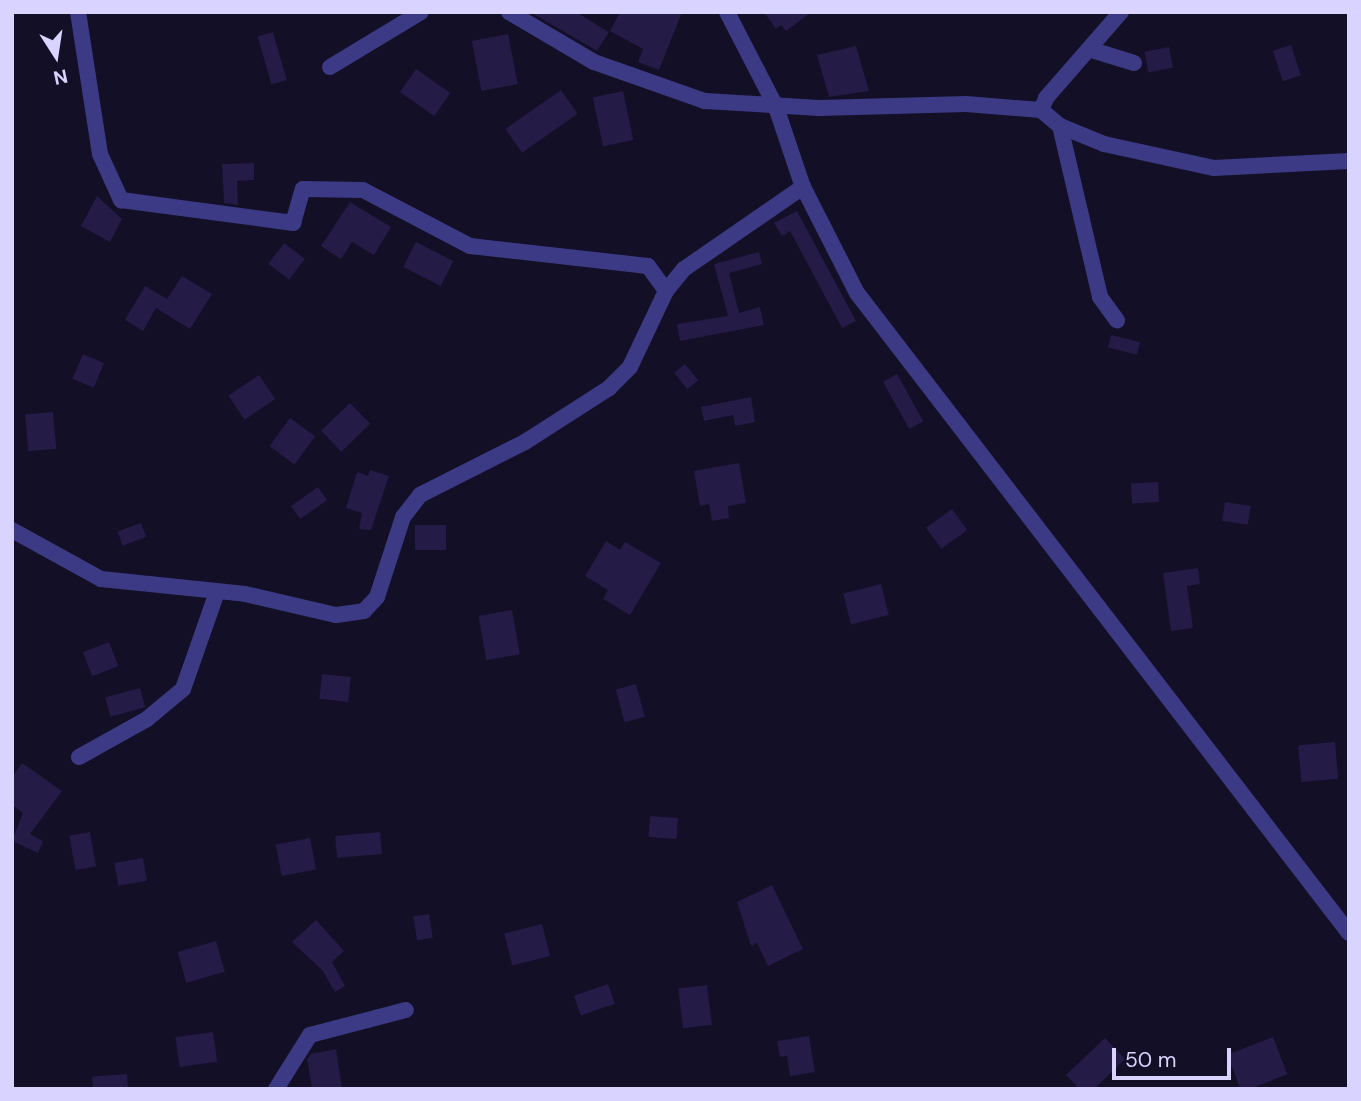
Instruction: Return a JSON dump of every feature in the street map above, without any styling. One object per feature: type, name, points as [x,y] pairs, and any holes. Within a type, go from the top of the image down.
[{"type":"street","points":[[78,12],[100,154],[121,200],[293,223],[303,189],[363,190],[470,246],[648,266],[666,291]]},
{"type":"street","points":[[330,67],[421,12]]},
{"type":"street","points":[[509,12],[594,62],[670,91],[705,101],[776,107],[966,104],[1041,110],[1060,126],[1104,144],[1214,168],[1349,161]]},
{"type":"street","points":[[727,12],[776,107],[803,187],[857,293],[1349,933]]},
{"type":"street","points":[[1041,110],[1045,98],[1092,50],[1121,12]]},
{"type":"street","points":[[1092,50],[1134,63]]},
{"type":"street","points":[[1060,126],[1100,297],[1117,320]]},
{"type":"street","points":[[12,530],[101,579],[217,592],[336,615],[364,611],[377,597],[403,517],[420,495],[513,448],[609,388],[630,367],[666,291],[707,250],[803,187]]},
{"type":"street","points":[[79,757],[147,719],[183,689],[217,592]]},
{"type":"street","points":[[276,1089],[310,1035],[406,1010]]},
{"type":"building","points":[[530,12],[576,12],[609,32],[597,51]]},
{"type":"building","points":[[620,12],[682,12],[659,70],[638,62],[643,49],[610,31]]},
{"type":"building","points":[[764,12],[811,12],[786,31],[781,25],[776,29]]},
{"type":"building","points":[[273,32],[287,80],[271,84],[258,36]]},
{"type":"building","points":[[508,34],[518,84],[481,91],[472,41]]},
{"type":"building","points":[[1291,45],[1301,75],[1283,81],[1273,51]]},
{"type":"building","points":[[856,46],[869,91],[829,97],[817,55]]},
{"type":"building","points":[[1169,47],[1173,68],[1148,72],[1144,52]]},
{"type":"building","points":[[416,69],[450,93],[434,116],[400,92]]},
{"type":"building","points":[[561,90],[578,114],[522,153],[505,129]]},
{"type":"building","points":[[623,91],[633,140],[603,146],[593,97]]},
{"type":"building","points":[[254,163],[254,180],[237,181],[238,205],[224,203],[222,164]]},
{"type":"building","points":[[97,196],[122,219],[110,242],[81,226]]},
{"type":"building","points":[[350,202],[391,227],[374,255],[352,242],[341,259],[321,246]]},
{"type":"building","points":[[797,211],[856,321],[842,328],[790,231],[782,236],[774,223]]},
{"type":"building","points":[[416,242],[453,261],[441,286],[403,267]]},
{"type":"building","points":[[284,243],[305,259],[289,279],[268,264]]},
{"type":"building","points":[[759,252],[762,264],[729,273],[739,313],[760,307],[764,325],[680,341],[677,324],[728,316],[714,264]]},
{"type":"building","points":[[182,276],[212,294],[190,329],[156,308],[143,331],[125,320],[145,286],[167,299]]},
{"type":"building","points":[[1111,335],[1140,342],[1137,355],[1108,348]]},
{"type":"building","points":[[83,354],[104,363],[94,388],[72,379]]},
{"type":"building","points":[[685,364],[698,380],[687,389],[674,373]]},
{"type":"building","points":[[897,374],[923,421],[909,429],[883,382]]},
{"type":"building","points":[[259,375],[275,399],[245,420],[228,396]]},
{"type":"building","points":[[751,397],[755,422],[735,426],[733,415],[704,421],[701,407]]},
{"type":"building","points":[[350,403],[370,424],[341,452],[321,431]]},
{"type":"building","points":[[53,412],[56,449],[28,451],[25,414]]},
{"type":"building","points":[[290,418],[315,436],[295,465],[269,446]]},
{"type":"building","points":[[739,463],[746,503],[728,506],[729,518],[712,521],[709,504],[700,506],[694,471]]},
{"type":"building","points":[[370,470],[389,476],[371,530],[359,529],[362,513],[346,508],[357,472],[368,476]]},
{"type":"building","points":[[1158,482],[1159,502],[1132,503],[1131,483]]},
{"type":"building","points":[[318,487],[327,500],[300,519],[291,506]]},
{"type":"building","points":[[1225,502],[1251,506],[1248,525],[1222,521]]},
{"type":"building","points":[[952,509],[967,530],[941,549],[926,528]]},
{"type":"building","points":[[141,523],[146,537],[123,546],[118,532]]},
{"type":"building","points":[[415,525],[446,525],[446,550],[415,550]]},
{"type":"building","points":[[606,541],[620,550],[625,542],[661,563],[630,615],[603,599],[608,590],[585,576]]},
{"type":"building","points":[[1198,568],[1200,584],[1187,586],[1193,628],[1171,631],[1163,573]]},
{"type":"building","points":[[881,584],[889,615],[851,624],[843,593]]},
{"type":"building","points":[[512,610],[520,654],[486,660],[479,616]]},
{"type":"building","points":[[109,642],[118,666],[92,676],[83,652]]},
{"type":"building","points":[[322,674],[351,677],[348,702],[319,699]]},
{"type":"building","points":[[636,684],[645,717],[625,722],[616,689]]},
{"type":"building","points":[[140,688],[145,707],[110,717],[105,697]]},
{"type":"building","points":[[1335,742],[1338,779],[1301,782],[1298,745]]},
{"type":"building","points":[[22,763],[62,791],[30,834],[43,841],[38,853],[12,841],[23,813],[12,805],[12,777]]},
{"type":"building","points":[[650,816],[678,818],[676,839],[649,837]]},
{"type":"building","points":[[90,832],[96,866],[75,870],[69,836]]},
{"type":"building","points":[[380,832],[382,854],[337,858],[335,836]]},
{"type":"building","points":[[310,838],[316,869],[282,876],[276,845]]},
{"type":"building","points":[[143,858],[147,881],[118,886],[114,863]]},
{"type":"building","points":[[772,885],[803,949],[768,966],[757,943],[751,946],[737,902]]},
{"type":"building","points":[[429,914],[433,938],[417,940],[413,917]]},
{"type":"building","points":[[316,920],[344,951],[332,962],[345,986],[335,992],[322,970],[292,942]]},
{"type":"building","points":[[542,924],[550,956],[512,965],[504,933]]},
{"type":"building","points":[[216,941],[225,972],[186,983],[178,952]]},
{"type":"building","points":[[608,984],[615,1004],[581,1016],[574,996]]},
{"type":"building","points":[[707,985],[712,1025],[683,1028],[678,989]]},
{"type":"building","points":[[213,1032],[217,1062],[180,1067],[175,1037]]},
{"type":"building","points":[[809,1036],[815,1072],[790,1076],[787,1056],[780,1057],[777,1041]]},
{"type":"building","points":[[1273,1037],[1287,1074],[1249,1089],[1240,1089],[1227,1055]]},
{"type":"building","points":[[1105,1038],[1125,1059],[1094,1089],[1079,1089],[1066,1075]]},
{"type":"building","points":[[336,1049],[342,1089],[312,1089],[307,1059],[311,1054]]},
{"type":"building","points":[[127,1074],[128,1089],[93,1089],[92,1076]]}]
